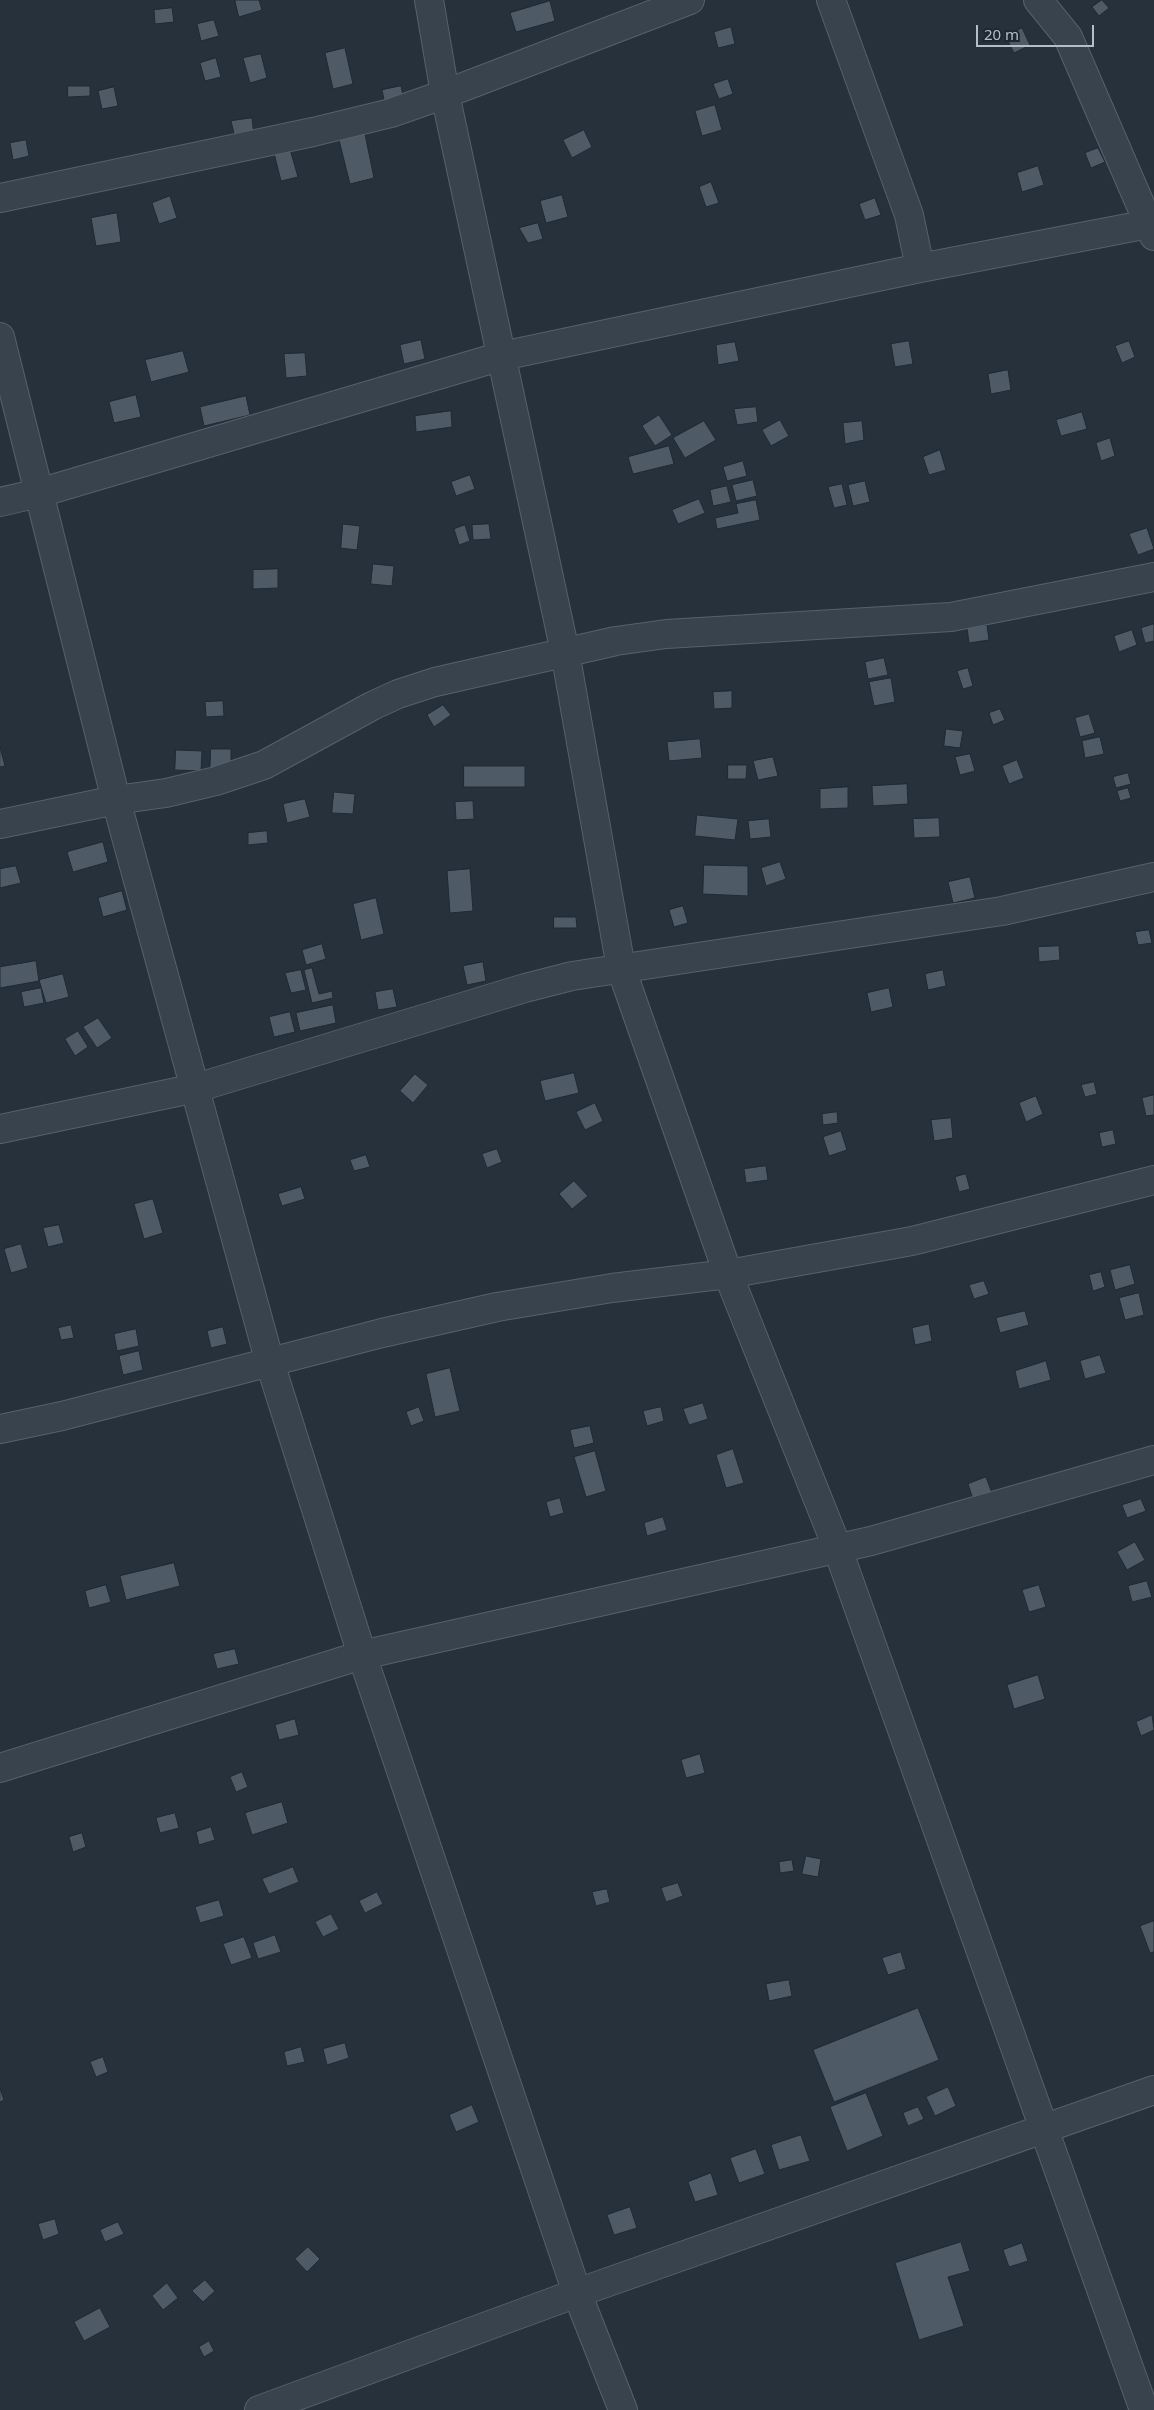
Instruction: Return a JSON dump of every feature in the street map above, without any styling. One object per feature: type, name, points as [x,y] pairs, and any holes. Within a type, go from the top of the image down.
[{"type":"street","points":[[428,0],[445,94],[566,652],[621,968],[728,1274],[837,1547],[1144,2410]]},
{"type":"street","points":[[0,198],[313,132],[391,113],[690,0]]},
{"type":"street","points":[[831,0],[909,214],[920,268]]},
{"type":"street","points":[[0,502],[39,494],[502,356],[920,268],[1152,228],[1068,37],[1038,0]]},
{"type":"street","points":[[0,336],[116,800],[270,1364],[362,1655],[577,2293],[623,2410]]},
{"type":"street","points":[[0,824],[116,800],[166,793],[216,781],[264,765],[354,715],[398,694],[435,682],[616,641],[666,634],[951,617],[1154,577]]},
{"type":"street","points":[[0,1129],[196,1088],[525,988],[621,968],[1002,911],[1154,877]]},
{"type":"street","points":[[0,1429],[62,1416],[270,1364],[382,1333],[496,1307],[612,1288],[728,1274],[912,1241],[1154,1180]]},
{"type":"street","points":[[0,1768],[362,1655],[837,1547],[871,1541],[1154,1460]]},
{"type":"street","points":[[259,2410],[577,2293],[1042,2127],[1154,2090]]},
{"type":"building","points":[[235,0],[259,0],[262,10],[239,17]]},
{"type":"building","points":[[1102,0],[1109,8],[1099,16],[1092,7]]},
{"type":"building","points":[[550,1],[555,21],[516,32],[510,13]]},
{"type":"building","points":[[172,8],[174,22],[155,24],[154,10]]},
{"type":"building","points":[[214,20],[219,36],[201,41],[197,24]]},
{"type":"building","points":[[731,27],[735,44],[718,48],[714,32]]},
{"type":"building","points":[[1022,28],[1030,45],[1014,53],[1006,37]]},
{"type":"building","points":[[345,48],[353,84],[333,89],[325,53]]},
{"type":"building","points":[[261,54],[267,78],[250,83],[243,58]]},
{"type":"building","points":[[216,58],[221,77],[205,81],[200,63]]},
{"type":"building","points":[[728,79],[733,94],[719,99],[713,84]]},
{"type":"building","points":[[68,86],[90,86],[90,96],[68,97]]},
{"type":"building","points":[[401,86],[404,100],[385,104],[382,90]]},
{"type":"building","points":[[114,87],[118,106],[102,109],[98,91]]},
{"type":"building","points":[[715,105],[722,130],[702,136],[695,111]]},
{"type":"building","points":[[252,118],[254,135],[235,138],[231,121]]},
{"type":"building","points":[[584,130],[592,147],[572,158],[563,140]]},
{"type":"building","points":[[365,134],[374,178],[350,184],[339,140]]},
{"type":"building","points":[[26,140],[29,156],[13,160],[10,143]]},
{"type":"building","points":[[1098,148],[1105,162],[1091,168],[1085,153]]},
{"type":"building","points":[[290,149],[298,177],[281,181],[274,153]]},
{"type":"building","points":[[1038,166],[1044,185],[1022,192],[1017,173]]},
{"type":"building","points":[[711,182],[719,203],[706,207],[699,187]]},
{"type":"building","points":[[562,195],[568,217],[546,223],[540,201]]},
{"type":"building","points":[[170,196],[177,218],[159,224],[152,203]]},
{"type":"building","points":[[875,198],[881,215],[865,220],[859,204]]},
{"type":"building","points":[[117,213],[121,242],[96,246],[91,218]]},
{"type":"building","points":[[538,223],[543,239],[528,243],[519,228]]},
{"type":"building","points":[[421,340],[425,359],[404,364],[400,345]]},
{"type":"building","points":[[909,341],[913,364],[895,367],[891,344]]},
{"type":"building","points":[[1129,341],[1135,357],[1122,363],[1115,346]]},
{"type":"building","points":[[735,342],[739,361],[718,365],[716,345]]},
{"type":"building","points":[[183,351],[189,372],[151,382],[145,360]]},
{"type":"building","points":[[305,353],[307,376],[286,378],[284,354]]},
{"type":"building","points":[[1008,370],[1011,390],[991,394],[988,374]]},
{"type":"building","points":[[136,395],[141,417],[114,423],[109,402]]},
{"type":"building","points":[[246,396],[250,415],[204,426],[200,407]]},
{"type":"building","points":[[756,407],[758,422],[737,425],[734,409]]},
{"type":"building","points":[[451,411],[452,427],[416,432],[415,416]]},
{"type":"building","points":[[1082,412],[1087,429],[1061,436],[1056,420]]},
{"type":"building","points":[[659,415],[672,435],[655,446],[642,426]]},
{"type":"building","points":[[780,420],[789,436],[771,446],[762,430]]},
{"type":"building","points":[[704,421],[716,440],[685,458],[673,438]]},
{"type":"building","points":[[862,421],[864,440],[845,444],[843,423]]},
{"type":"building","points":[[1110,438],[1115,456],[1101,461],[1096,443]]},
{"type":"building","points":[[669,446],[674,464],[633,474],[628,457]]},
{"type":"building","points":[[940,450],[946,470],[929,475],[923,457]]},
{"type":"building","points":[[743,461],[747,476],[727,481],[723,467]]},
{"type":"building","points":[[470,475],[475,489],[456,496],[451,482]]},
{"type":"building","points":[[753,480],[757,496],[736,501],[732,485]]},
{"type":"building","points":[[865,481],[870,502],[853,506],[848,485]]},
{"type":"building","points":[[842,484],[847,505],[834,508],[828,487]]},
{"type":"building","points":[[727,486],[731,502],[713,506],[710,490]]},
{"type":"building","points":[[699,499],[705,513],[678,524],[672,510]]},
{"type":"building","points":[[756,500],[760,520],[717,529],[715,518],[738,513],[736,504]]},
{"type":"building","points":[[343,524],[360,526],[357,550],[341,548]]},
{"type":"building","points":[[489,524],[491,539],[473,540],[472,525]]},
{"type":"building","points":[[465,525],[470,541],[459,545],[454,529]]},
{"type":"building","points":[[1147,528],[1154,549],[1138,555],[1129,534]]},
{"type":"building","points":[[373,564],[394,566],[392,586],[371,584]]},
{"type":"building","points":[[278,569],[278,588],[253,589],[253,570]]},
{"type":"building","points":[[1154,624],[1154,641],[1145,643],[1141,628]]},
{"type":"building","points":[[987,625],[989,640],[969,643],[967,628]]},
{"type":"building","points":[[1132,630],[1137,645],[1119,652],[1114,636]]},
{"type":"building","points":[[884,658],[888,675],[868,679],[865,662]]},
{"type":"building","points":[[968,668],[973,686],[963,689],[957,671]]},
{"type":"building","points":[[891,678],[895,702],[874,706],[869,682]]},
{"type":"building","points":[[732,691],[732,708],[714,709],[713,692]]},
{"type":"building","points":[[223,701],[224,716],[206,717],[205,702]]},
{"type":"building","points":[[443,705],[451,715],[434,727],[427,715]]},
{"type":"building","points":[[1000,709],[1005,720],[993,725],[989,713]]},
{"type":"building","points":[[1089,714],[1095,733],[1080,737],[1075,718]]},
{"type":"building","points":[[946,729],[963,731],[960,748],[944,746]]},
{"type":"building","points":[[1100,737],[1104,754],[1085,758],[1082,741]]},
{"type":"building","points":[[700,739],[702,758],[669,761],[667,742]]},
{"type":"building","points":[[0,747],[5,766],[0,767]]},
{"type":"building","points":[[211,749],[231,749],[231,771],[210,771]]},
{"type":"building","points":[[176,750],[202,751],[201,771],[175,770]]},
{"type":"building","points":[[970,754],[975,771],[960,775],[955,757]]},
{"type":"building","points":[[773,757],[778,776],[758,780],[753,761]]},
{"type":"building","points":[[1017,760],[1024,778],[1009,784],[1002,766]]},
{"type":"building","points":[[728,765],[747,765],[746,779],[728,779]]},
{"type":"building","points":[[464,766],[525,766],[525,787],[464,787]]},
{"type":"building","points":[[1128,773],[1131,784],[1116,788],[1113,777]]},
{"type":"building","points":[[907,784],[908,804],[873,806],[872,786]]},
{"type":"building","points":[[848,787],[848,808],[820,809],[820,789]]},
{"type":"building","points":[[1128,788],[1131,798],[1120,801],[1117,791]]},
{"type":"building","points":[[334,792],[355,794],[353,814],[332,813]]},
{"type":"building","points":[[305,799],[310,817],[287,823],[283,804]]},
{"type":"building","points":[[473,801],[474,819],[456,820],[455,802]]},
{"type":"building","points":[[697,815],[738,819],[735,840],[695,836]]},
{"type":"building","points":[[939,818],[940,837],[914,838],[913,819]]},
{"type":"building","points":[[769,819],[771,837],[750,839],[748,821]]},
{"type":"building","points":[[267,831],[268,843],[248,845],[248,833]]},
{"type":"building","points":[[103,842],[108,862],[73,872],[67,852]]},
{"type":"building","points":[[780,862],[786,879],[766,886],[761,868]]},
{"type":"building","points":[[704,865],[748,866],[748,896],[703,894]]},
{"type":"building","points":[[16,866],[21,883],[0,888],[0,869]]},
{"type":"building","points":[[470,869],[473,911],[450,913],[447,871]]},
{"type":"building","points":[[970,877],[975,898],[953,903],[948,882]]},
{"type":"building","points":[[122,891],[127,910],[103,917],[98,898]]},
{"type":"building","points":[[376,898],[384,934],[361,940],[353,904]]},
{"type":"building","points":[[683,906],[688,923],[674,927],[669,910]]},
{"type":"building","points":[[554,917],[576,917],[577,928],[554,928]]},
{"type":"building","points":[[1149,930],[1152,943],[1138,945],[1135,932]]},
{"type":"building","points":[[322,944],[326,959],[306,965],[302,950]]},
{"type":"building","points":[[1059,946],[1060,960],[1039,962],[1038,947]]},
{"type":"building","points":[[36,961],[39,981],[0,988],[0,967]]},
{"type":"building","points":[[483,962],[486,981],[467,985],[463,966]]},
{"type":"building","points":[[312,968],[319,994],[332,991],[333,998],[312,1003],[304,970]]},
{"type":"building","points":[[301,970],[306,990],[291,993],[285,973]]},
{"type":"building","points":[[943,970],[946,986],[928,990],[925,974]]},
{"type":"building","points":[[63,974],[69,997],[46,1003],[39,980]]},
{"type":"building","points":[[41,988],[44,1003],[24,1007],[21,992]]},
{"type":"building","points":[[889,988],[893,1007],[871,1012],[867,993]]},
{"type":"building","points":[[393,989],[397,1007],[378,1010],[375,992]]},
{"type":"building","points":[[333,1005],[336,1023],[300,1031],[296,1013]]},
{"type":"building","points":[[290,1012],[295,1032],[274,1037],[269,1017]]},
{"type":"building","points":[[98,1018],[112,1038],[97,1048],[83,1027]]},
{"type":"building","points":[[78,1031],[88,1047],[75,1056],[65,1039]]},
{"type":"building","points":[[574,1073],[579,1093],[545,1101],[540,1081]]},
{"type":"building","points":[[415,1074],[428,1085],[413,1103],[400,1091]]},
{"type":"building","points":[[1094,1082],[1097,1094],[1085,1097],[1081,1085]]},
{"type":"building","points":[[1154,1095],[1154,1115],[1146,1116],[1142,1098]]},
{"type":"building","points":[[1036,1096],[1043,1114],[1026,1122],[1019,1103]]},
{"type":"building","points":[[595,1103],[603,1121],[585,1130],[576,1112]]},
{"type":"building","points":[[837,1112],[838,1123],[823,1125],[822,1114]]},
{"type":"building","points":[[951,1118],[953,1138],[934,1141],[931,1120]]},
{"type":"building","points":[[1113,1130],[1116,1144],[1102,1147],[1099,1133]]},
{"type":"building","points":[[841,1131],[847,1150],[829,1156],[823,1137]]},
{"type":"building","points":[[497,1149],[502,1162],[487,1168],[482,1154]]},
{"type":"building","points":[[366,1155],[370,1167],[354,1171],[350,1160]]},
{"type":"building","points":[[766,1166],[768,1180],[746,1183],[744,1169]]},
{"type":"building","points":[[966,1174],[970,1189],[959,1192],[955,1177]]},
{"type":"building","points":[[574,1181],[588,1196],[572,1209],[559,1194]]},
{"type":"building","points":[[301,1187],[305,1199],[282,1206],[278,1194]]},
{"type":"building","points":[[153,1199],[163,1233],[144,1239],[134,1204]]},
{"type":"building","points":[[59,1225],[64,1243],[48,1247],[43,1228]]},
{"type":"building","points":[[21,1244],[28,1268],[11,1273],[4,1249]]},
{"type":"building","points":[[1130,1265],[1135,1284],[1115,1290],[1110,1270]]},
{"type":"building","points":[[1101,1272],[1105,1287],[1093,1291],[1089,1275]]},
{"type":"building","points":[[984,1281],[989,1294],[974,1299],[969,1285]]},
{"type":"building","points":[[1139,1293],[1144,1315],[1125,1320],[1119,1298]]},
{"type":"building","points":[[1025,1311],[1029,1325],[1000,1333],[996,1318]]},
{"type":"building","points":[[929,1324],[932,1341],[915,1345],[912,1328]]},
{"type":"building","points":[[71,1325],[74,1338],[61,1340],[58,1328]]},
{"type":"building","points":[[223,1327],[227,1344],[211,1348],[207,1331]]},
{"type":"building","points":[[136,1329],[139,1346],[117,1351],[114,1334]]},
{"type":"building","points":[[139,1351],[143,1370],[123,1375],[119,1356]]},
{"type":"building","points":[[1100,1355],[1106,1373],[1085,1379],[1080,1361]]},
{"type":"building","points":[[1046,1361],[1051,1380],[1019,1389],[1015,1371]]},
{"type":"building","points":[[450,1368],[460,1411],[435,1417],[426,1374]]},
{"type":"building","points":[[703,1403],[708,1419],[689,1425],[683,1409]]},
{"type":"building","points":[[419,1407],[424,1421],[411,1426],[406,1412]]},
{"type":"building","points":[[661,1407],[664,1421],[647,1426],[643,1411]]},
{"type":"building","points":[[590,1426],[594,1443],[574,1448],[570,1430]]},
{"type":"building","points":[[733,1449],[744,1483],[726,1488],[716,1455]]},
{"type":"building","points":[[595,1451],[606,1491],[586,1497],[574,1457]]},
{"type":"building","points":[[986,1477],[992,1493],[973,1499],[968,1484]]},
{"type":"building","points":[[560,1498],[564,1513],[550,1517],[546,1502]]},
{"type":"building","points":[[1141,1499],[1146,1511],[1127,1518],[1122,1505]]},
{"type":"building","points":[[663,1517],[667,1530],[647,1536],[644,1523]]},
{"type":"building","points":[[1135,1542],[1145,1560],[1127,1570],[1117,1552]]},
{"type":"building","points":[[174,1563],[180,1586],[126,1600],[120,1576]]},
{"type":"building","points":[[1147,1581],[1152,1597],[1132,1602],[1128,1586]]},
{"type":"building","points":[[106,1585],[111,1602],[89,1608],[85,1591]]},
{"type":"building","points":[[1039,1585],[1046,1607],[1029,1612],[1022,1590]]},
{"type":"building","points":[[235,1649],[239,1664],[217,1669],[213,1654]]},
{"type":"building","points":[[1038,1675],[1045,1699],[1014,1709],[1007,1685]]},
{"type":"building","points":[[1152,1715],[1154,1730],[1141,1736],[1136,1722]]},
{"type":"building","points":[[295,1719],[299,1735],[279,1740],[275,1725]]},
{"type":"building","points":[[700,1754],[705,1773],[686,1778],[681,1760]]},
{"type":"building","points":[[242,1772],[248,1787],[236,1792],[230,1777]]},
{"type":"building","points":[[282,1802],[288,1823],[252,1835],[245,1813]]},
{"type":"building","points":[[175,1813],[179,1828],[160,1833],[156,1818]]},
{"type":"building","points":[[211,1827],[215,1840],[199,1845],[196,1832]]},
{"type":"building","points":[[82,1833],[86,1847],[73,1852],[69,1837]]},
{"type":"building","points":[[806,1856],[821,1859],[818,1877],[802,1874]]},
{"type":"building","points":[[792,1860],[794,1871],[780,1873],[779,1862]]},
{"type":"building","points":[[293,1867],[299,1882],[269,1894],[262,1879]]},
{"type":"building","points":[[678,1883],[683,1896],[666,1902],[661,1888]]},
{"type":"building","points":[[607,1889],[610,1902],[596,1906],[592,1892]]},
{"type":"building","points":[[377,1892],[383,1904],[365,1913],[359,1901]]},
{"type":"building","points":[[219,1900],[224,1916],[200,1923],[195,1907]]},
{"type":"building","points":[[331,1914],[339,1929],[323,1937],[315,1922]]},
{"type":"building","points":[[1154,1921],[1154,1952],[1150,1953],[1140,1926]]},
{"type":"building","points":[[275,1935],[281,1952],[258,1959],[253,1943]]},
{"type":"building","points":[[244,1937],[252,1958],[231,1965],[223,1944]]},
{"type":"building","points":[[901,1952],[906,1969],[888,1975],[882,1958]]},
{"type":"building","points":[[789,1980],[792,1996],[769,2001],[766,1984]]},
{"type":"building","points":[[918,2008],[939,2060],[834,2102],[813,2050]]},
{"type":"building","points":[[345,2043],[349,2058],[327,2065],[323,2049]]},
{"type":"building","points":[[301,2047],[305,2062],[287,2066],[284,2052]]},
{"type":"building","points":[[103,2057],[108,2072],[96,2077],[90,2062]]},
{"type":"building","points":[[948,2087],[956,2106],[935,2116],[926,2097]]},
{"type":"building","points":[[0,2088],[4,2100],[0,2102]]},
{"type":"building","points":[[866,2093],[883,2136],[847,2151],[830,2107]]},
{"type":"building","points":[[472,2105],[479,2122],[456,2132],[449,2115]]},
{"type":"building","points":[[918,2107],[924,2119],[908,2126],[903,2113]]},
{"type":"building","points":[[801,2135],[810,2161],[779,2170],[771,2145]]},
{"type":"building","points":[[756,2149],[765,2174],[739,2183],[730,2158]]},
{"type":"building","points":[[711,2173],[718,2195],[695,2202],[688,2182]]},
{"type":"building","points":[[630,2207],[637,2228],[614,2235],[607,2215]]},
{"type":"building","points":[[55,2219],[59,2234],[43,2240],[38,2224]]},
{"type":"building","points":[[118,2222],[124,2234],[105,2242],[100,2230]]},
{"type":"building","points":[[961,2242],[970,2271],[948,2277],[964,2326],[919,2340],[895,2263]]},
{"type":"building","points":[[1022,2243],[1028,2261],[1009,2267],[1003,2250]]},
{"type":"building","points":[[308,2247],[320,2259],[307,2272],[295,2259]]},
{"type":"building","points":[[205,2280],[215,2291],[203,2302],[192,2291]]},
{"type":"building","points":[[167,2283],[178,2298],[163,2310],[152,2296]]},
{"type":"building","points":[[100,2308],[110,2327],[84,2341],[74,2322]]},
{"type":"building","points":[[209,2341],[214,2351],[204,2357],[199,2347]]}]
